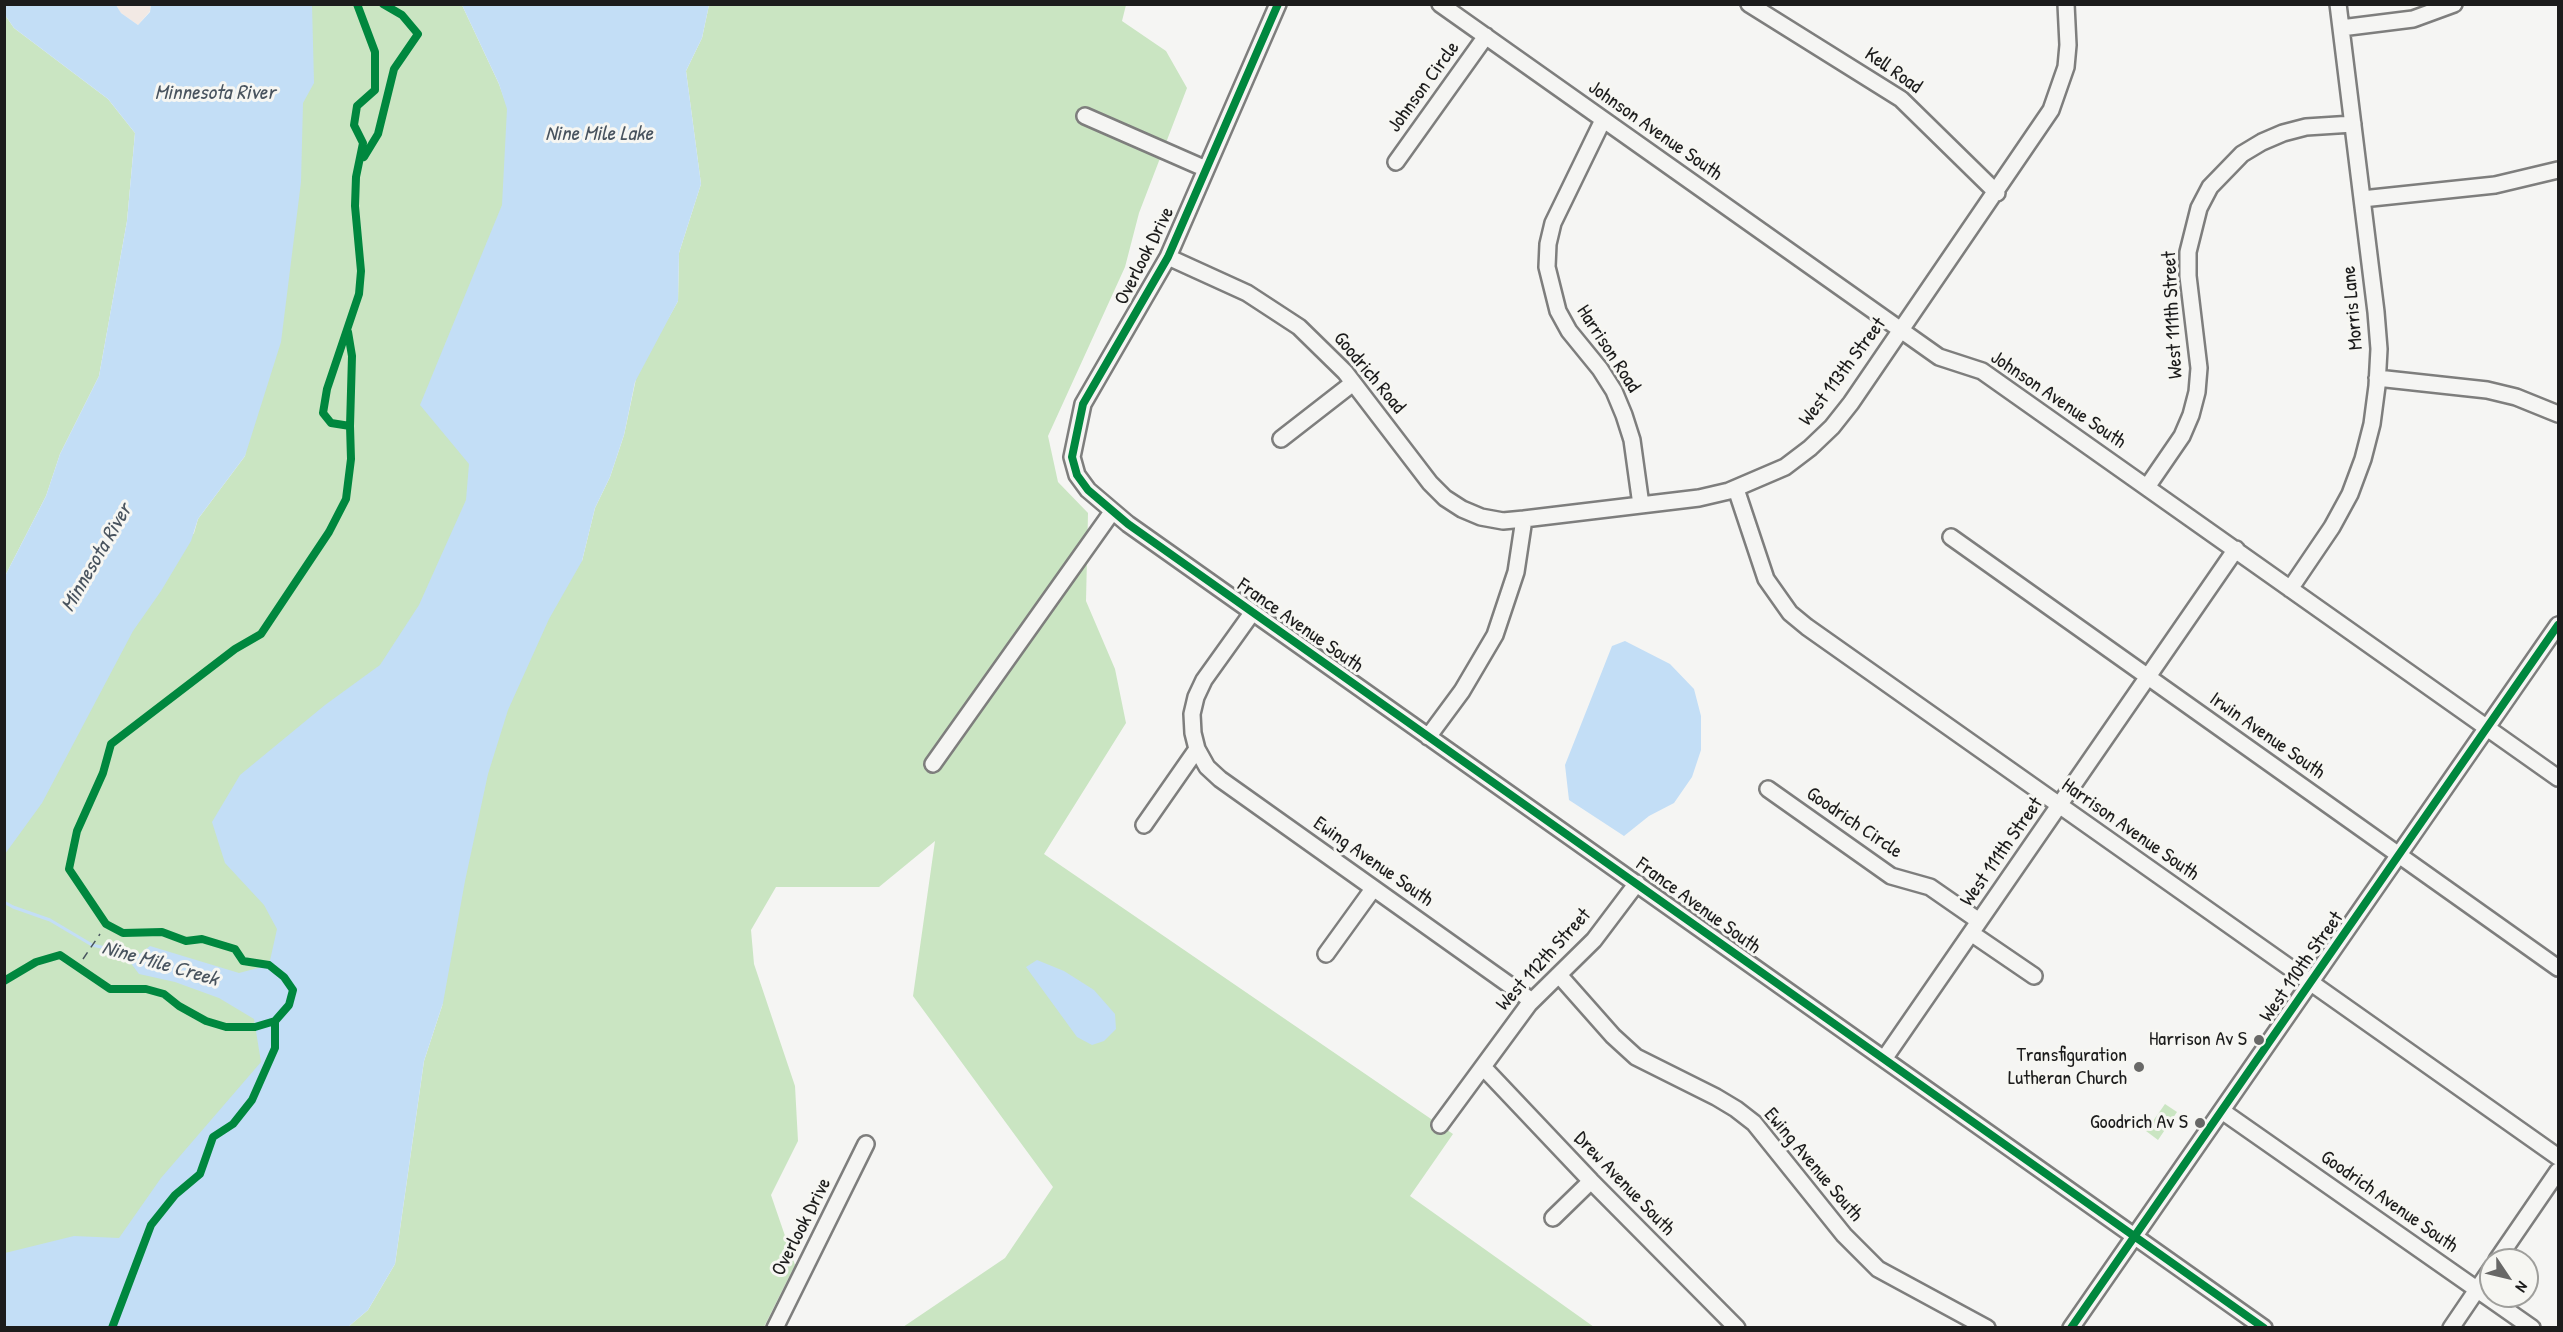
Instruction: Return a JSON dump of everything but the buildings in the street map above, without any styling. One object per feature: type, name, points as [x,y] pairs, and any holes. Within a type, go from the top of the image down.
[{"type":"street","name":"Overlook Drive","points":[[1112,512],[1088,490],[1077,476],[1072,457],[1083,404],[1168,256],[1278,4]]},
{"type":"street","name":"Johnson Avenue South","points":[[1440,4],[1901,331],[1939,357],[1982,371],[2559,778]]},
{"type":"street","name":"Kell Road","points":[[1749,4],[1902,99],[1997,193]]},
{"type":"street","name":"West 113th Street","points":[[1524,519],[1699,498],[1736,489],[1785,467],[1832,428],[2040,129],[2060,89],[2066,67],[2068,45],[2066,4]]},
{"type":"street","name":"Morris Lane","points":[[2290,589],[2332,527],[2350,494],[2363,459],[2372,424],[2377,378],[2379,349],[2376,312],[2338,4]]},
{"type":"street","points":[[2341,28],[2413,19],[2454,4]]},
{"type":"street","name":"Johnson Circle","points":[[1396,162],[1486,36]]},
{"type":"street","points":[[1085,116],[1206,169]]},
{"type":"street","name":"Harrison Road","points":[[1603,120],[1553,223],[1548,244],[1547,267],[1558,311],[1569,331],[1600,369],[1614,391],[1624,415],[1632,440],[1641,505]]},
{"type":"street","name":"West 111th Street","points":[[2147,487],[2182,436],[2197,392],[2199,368],[2188,276],[2188,252],[2199,208],[2210,187],[2242,154],[2262,142],[2306,127],[2353,124]]},
{"type":"street","points":[[2362,199],[2495,185],[2559,170]]},
{"type":"street","name":"Goodrich Road","points":[[1168,256],[1238,288],[1299,327],[1323,349],[1353,383],[1430,483],[1445,498],[1481,517],[1503,521],[1524,519]]},
{"type":"street","points":[[2377,378],[2487,390],[2516,397],[2559,414]]},
{"type":"street","points":[[1281,439],[1353,383]]},
{"type":"street","name":"Harrison Avenue South","points":[[1736,489],[1766,579],[1790,613],[2059,806],[2559,1157]]},
{"type":"street","points":[[933,764],[1112,512]]},
{"type":"street","name":"France Avenue South","points":[[1112,512],[2264,1328]]},
{"type":"street","points":[[1428,737],[1468,682],[1496,634],[1516,572],[1524,519]]},
{"type":"street","name":"Irwin Avenue South","points":[[1951,537],[2559,968]]},
{"type":"street","name":"West 111th Street","points":[[1884,1059],[2236,549]]},
{"type":"street","points":[[1144,825],[1197,749],[1192,714],[1196,697],[1204,680],[1252,613]]},
{"type":"street","name":"West 110th Street","points":[[2071,1328],[2559,625]]},
{"type":"street","name":"Ewing Avenue South","points":[[1197,749],[1207,767],[1221,780],[1532,1001]]},
{"type":"street","name":"Goodrich Circle","points":[[1768,789],[1891,876],[1930,886],[2034,976]]},
{"type":"street","name":"West 112th Street","points":[[1440,1125],[1532,1001],[1594,940],[1637,883]]},
{"type":"street","points":[[1326,954],[1373,889]]},
{"type":"street","name":"Ewing Avenue South","points":[[1559,975],[1613,1036],[1636,1057],[1716,1097],[1736,1109],[1754,1124],[1844,1235],[1878,1269],[1987,1328]]},
{"type":"street","name":"Drew Avenue South","points":[[1483,1067],[1591,1181],[1737,1328]]},
{"type":"street","name":"Goodrich Avenue South","points":[[2222,1111],[2532,1328]]},
{"type":"street","name":"Overlook Drive","points":[[775,1328],[867,1144]]},
{"type":"street","points":[[2505,1248],[2559,1171]]},
{"type":"street","points":[[1553,1218],[1591,1181]]},
{"type":"street","points":[[2451,1328],[2479,1286]]},
{"type":"shaded area","points":[[116,5],[151,5],[150,11],[138,25],[121,13]]},
{"type":"green space","points":[[291,5],[462,5],[499,84],[508,109],[582,561],[595,508],[610,477],[624,435],[637,374],[678,301],[679,253],[701,184],[686,71],[702,38],[709,5],[1126,5],[1122,21],[1166,51],[1187,88],[1139,213],[1125,267],[1048,436],[1058,482],[1088,513],[1086,601],[1115,669],[1126,723],[1044,854],[1453,1134],[1410,1196],[1594,1327],[903,1327],[1005,1258],[1053,1187],[913,996],[935,841],[879,887],[776,887],[751,930],[754,964],[795,1086],[798,1141],[771,1195],[795,1265],[764,1327],[348,1327],[368,1310],[395,1264],[424,1061],[443,1003],[262,1327],[5,1253],[5,774],[194,533],[198,519],[245,456]]},
{"type":"green space","points":[[5,15],[14,28],[108,99],[135,133],[127,221],[99,376],[60,454],[46,496],[5,576]]},
{"type":"green space","points":[[2165,1104],[2177,1112],[2158,1140],[2142,1128],[2149,1119],[2153,1121]]},
{"type":"water","name":"Minnesota River","points":[[5,4],[116,5],[121,13],[138,25],[150,12],[151,5],[312,5],[314,83],[303,103],[301,182],[281,342],[245,456],[198,519],[191,541],[161,591],[133,631],[42,803],[5,854],[5,576],[46,496],[60,454],[99,376],[127,221],[135,133],[108,99],[14,28],[5,15]]},
{"type":"water","name":"Nine Mile Lake","points":[[462,5],[709,5],[702,38],[686,71],[701,184],[679,253],[678,301],[635,382],[624,435],[610,477],[595,508],[582,561],[549,619],[508,710],[488,774],[465,881],[443,1003],[424,1061],[395,1264],[368,1310],[348,1327],[5,1327],[5,1253],[74,1236],[119,1238],[161,1178],[261,1062],[254,1019],[219,998],[175,982],[139,974],[130,962],[150,946],[239,973],[269,965],[277,929],[264,905],[225,863],[212,822],[240,775],[325,705],[380,665],[419,605],[466,500],[469,464],[420,405],[502,205],[507,109],[499,84]]},
{"type":"water","points":[[1625,641],[1670,664],[1694,689],[1701,716],[1701,750],[1692,777],[1674,803],[1649,816],[1624,836],[1569,800],[1565,765],[1612,646]]},
{"type":"water","points":[[1037,960],[1064,971],[1094,990],[1115,1014],[1116,1029],[1104,1041],[1092,1045],[1077,1037],[1026,967]]},
{"type":"waterway","name":"Nine Mile Creek","points":[[4,902],[50,920],[92,945],[142,956]]},
{"type":"ferry route","points":[[83,959],[100,934]]},
{"type":"cycle path","points":[[4,981],[36,962],[60,955],[110,989],[146,989],[164,994],[179,1006],[206,1021],[226,1027],[255,1027],[275,1021],[289,1005],[293,990],[284,977],[269,965],[243,961],[235,949],[202,939],[186,941],[162,932],[123,933],[106,924],[69,869],[77,831],[103,773],[111,744],[235,649],[261,634],[329,532],[346,499],[351,459],[350,426],[331,423],[323,413],[327,389],[359,294],[361,271],[355,206],[356,177],[363,143],[354,125],[357,106],[375,90],[375,52],[357,4]]},
{"type":"cycle path","points":[[364,157],[378,134],[394,69],[418,34],[402,15],[383,4]]},
{"type":"cycle path","points":[[1278,4],[1168,257],[1083,404],[1072,457],[1077,475],[1088,490],[1128,524],[2264,1328]]},
{"type":"cycle path","points":[[348,332],[352,356],[350,426]]},
{"type":"cycle path","points":[[2071,1328],[2558,625]]},
{"type":"cycle path","points":[[112,1328],[151,1225],[175,1195],[200,1174],[213,1137],[233,1124],[252,1100],[275,1048],[275,1021]]},
{"type":"place","name":"Harrison Av S","points":[[2259,1040]]},
{"type":"place","name":"Transfiguration Lutheran Church","points":[[2139,1067]]},
{"type":"place","name":"Goodrich Av S","points":[[2200,1123]]}]
